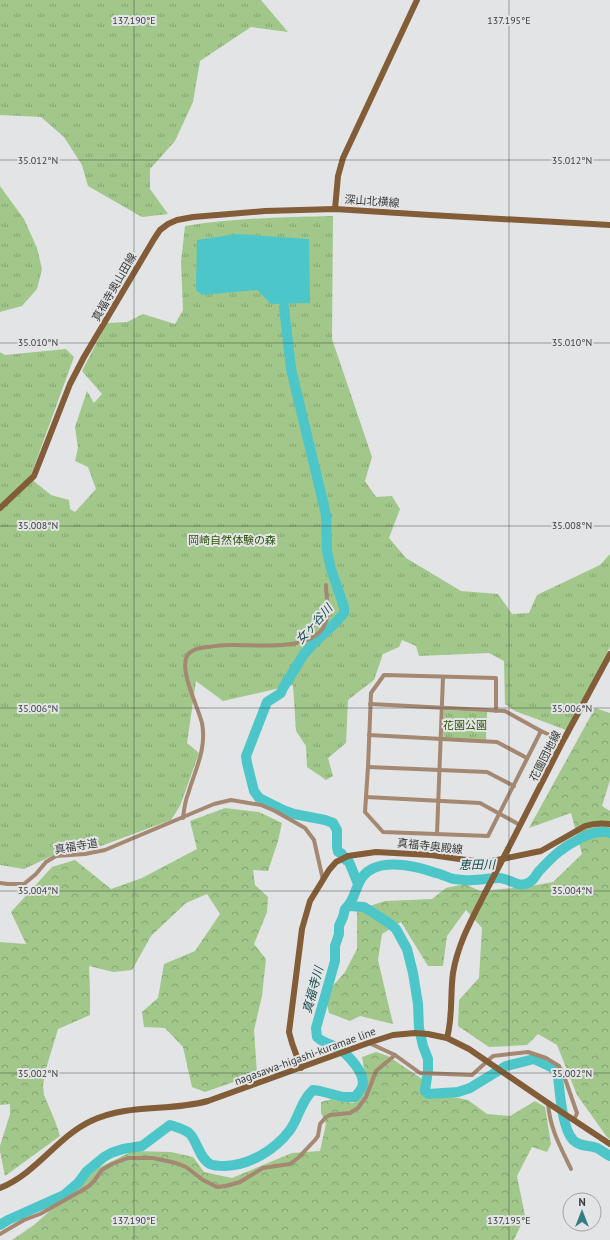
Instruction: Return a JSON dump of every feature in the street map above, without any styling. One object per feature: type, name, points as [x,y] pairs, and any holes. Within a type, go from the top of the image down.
[{"type":"street","name":"深山北横線","points":[[417,0],[343,158],[338,176],[335,209],[610,225]]},
{"type":"street","name":"真福寺奥山田線","points":[[0,508],[34,476],[70,384],[84,357],[160,230],[177,220],[193,217],[265,211],[335,209]]},
{"type":"street","points":[[183,818],[187,795],[200,761],[203,737],[202,725],[198,710],[185,673],[184,665],[186,657],[192,650],[204,648],[228,645],[285,645],[301,642],[314,636],[321,630],[326,621],[326,585]]},
{"type":"street","name":"花園団地線","points":[[448,1038],[451,1019],[453,975],[462,939],[563,741],[610,654]]},
{"type":"street","points":[[496,711],[496,678],[384,675],[371,693],[365,812],[383,832],[488,836],[541,731]]},
{"type":"street","points":[[437,834],[443,677]]},
{"type":"street","points":[[370,704],[505,711],[541,731],[563,741]]},
{"type":"street","points":[[369,735],[497,742],[528,758]]},
{"type":"street","points":[[368,767],[487,772],[514,786]]},
{"type":"street","points":[[366,797],[480,803],[520,825]]},
{"type":"street","name":"真福寺道","points":[[0,882],[8,884],[24,884],[36,874],[46,862],[56,856],[85,854],[105,850],[214,804],[232,800],[261,805],[305,828],[314,840],[323,880]]},
{"type":"street","name":"真福寺奥殿線","points":[[301,1068],[292,1043],[290,1032],[302,929],[310,901],[336,862],[348,856],[388,852],[442,856],[474,861],[492,861],[541,851],[592,823],[610,824]]},
{"type":"street","name":"nagasawa-higashi-kuramae line","points":[[0,1188],[18,1179],[35,1166],[71,1133],[98,1118],[112,1113],[128,1110],[198,1104],[393,1035],[428,1034],[448,1038],[490,1062],[610,1144]]},
{"type":"street","points":[[368,1043],[394,1055],[422,1073],[432,1074],[472,1075],[490,1062],[493,1056],[528,1052],[546,1058],[559,1066],[563,1073],[577,1113],[572,1118]]},
{"type":"street","points":[[0,1234],[24,1220],[40,1214],[81,1192],[89,1186],[102,1170],[112,1164],[128,1158],[153,1158],[176,1163],[186,1167],[203,1180],[216,1187],[240,1182],[263,1168],[290,1164],[298,1158],[315,1140],[318,1136],[320,1124],[326,1117],[330,1115],[350,1113],[358,1108],[366,1098],[376,1071],[394,1055]]},
{"type":"street","points":[[551,1104],[549,1116],[552,1126],[558,1144],[571,1169]]},
{"type":"green space","points":[[0,0],[261,0],[288,32],[251,27],[200,61],[193,102],[175,141],[150,169],[150,189],[168,214],[142,217],[88,186],[82,165],[64,137],[41,117],[0,115]]},
{"type":"green space","points":[[0,186],[24,219],[37,248],[42,269],[37,289],[22,306],[0,312]]},
{"type":"green space","name":"岡崎自然体験の森","points":[[333,216],[332,339],[372,457],[365,481],[376,497],[392,496],[400,509],[389,538],[406,558],[461,591],[498,594],[512,614],[529,613],[537,595],[600,565],[610,554],[610,647],[566,730],[515,711],[505,704],[504,661],[489,653],[419,656],[416,646],[402,640],[399,647],[383,654],[374,680],[348,700],[346,743],[328,758],[333,776],[326,780],[307,767],[306,746],[296,731],[293,685],[223,701],[196,681],[187,743],[199,753],[180,806],[171,820],[93,849],[56,854],[24,869],[0,865],[0,352],[5,355],[66,349],[74,357],[30,478],[51,495],[69,500],[70,509],[75,512],[96,489],[88,467],[75,461],[78,448],[75,427],[87,391],[94,403],[102,394],[82,371],[107,323],[127,322],[143,314],[175,324],[183,310],[181,262],[185,226],[277,217]]},
{"type":"green space","points":[[595,708],[610,713],[610,780],[602,806],[610,811],[610,1139],[607,1137],[577,1095],[557,1045],[538,1034],[527,1045],[489,1047],[458,1026],[459,1000],[479,978],[482,928],[466,910],[447,936],[443,966],[428,966],[401,922],[382,934],[378,960],[393,1024],[360,1016],[350,1021],[329,1013],[325,995],[345,972],[357,949],[357,910],[385,901],[432,899],[446,888],[465,884],[480,891],[525,887],[553,882],[582,854],[571,813],[529,828]]},
{"type":"green space","name":"花園公園","points":[[444,710],[487,712],[486,740],[443,738]]},
{"type":"green space","points":[[225,808],[259,812],[282,823],[268,871],[253,870],[255,885],[268,897],[267,912],[254,944],[266,959],[262,996],[254,1030],[257,1074],[205,1092],[192,1087],[183,1047],[165,1028],[144,1027],[142,1012],[158,998],[164,964],[195,951],[220,914],[207,894],[186,903],[151,936],[132,970],[113,972],[89,966],[90,1015],[58,1029],[45,1072],[43,1086],[44,1095],[60,1136],[5,1176],[0,1146],[10,1114],[10,1104],[0,1105],[0,942],[26,944],[11,912],[52,867],[75,860],[111,889],[142,878],[197,849],[190,821]]},
{"type":"green space","points":[[376,1052],[388,1056],[422,1079],[422,1090],[425,1097],[453,1097],[468,1100],[487,1114],[510,1116],[535,1101],[545,1107],[551,1144],[547,1152],[532,1147],[517,1176],[525,1216],[514,1240],[12,1240],[34,1225],[98,1168],[133,1151],[171,1152],[193,1157],[204,1172],[232,1178],[292,1153],[320,1151],[326,1124],[321,1113],[321,1102],[332,1099],[353,1103],[364,1094],[366,1079],[362,1057]]},
{"type":"water","points":[[236,234],[309,239],[310,303],[271,304],[257,290],[202,295],[196,290],[197,240]]},
{"type":"waterway","name":"女ヶ谷川","points":[[284,307],[291,369],[326,516],[327,551],[331,569],[344,607],[344,613],[304,654],[281,693],[267,702],[246,756],[254,791],[259,798],[294,814],[333,823],[337,830],[338,852],[341,853],[349,862],[358,884]]},
{"type":"waterway","name":"真福寺川","points":[[0,1225],[64,1195],[78,1183],[87,1171],[104,1157],[123,1149],[142,1146],[170,1125],[189,1133],[203,1158],[210,1164],[219,1166],[234,1165],[253,1159],[277,1144],[290,1130],[303,1104],[313,1090],[343,1097],[355,1097],[363,1082],[359,1070],[355,1064],[340,1050],[317,1037],[316,1028],[335,961],[335,946],[339,934],[339,926],[345,909],[352,900],[363,876],[374,868],[397,864],[422,869],[454,879],[470,880],[503,878],[517,884],[524,884],[532,881],[540,870],[557,853],[574,842],[585,836],[596,833],[610,833]]},
{"type":"waterway","name":"真福寺川","points":[[348,906],[364,907],[389,923],[396,929],[407,949],[418,1004],[419,1028],[428,1059],[425,1091],[428,1094],[458,1092],[470,1088],[506,1066],[534,1059],[556,1071],[564,1119],[569,1135],[576,1142],[582,1145],[597,1148],[610,1156]]},
{"type":"water label","name":"恵田川","points":[[477,865]]}]
